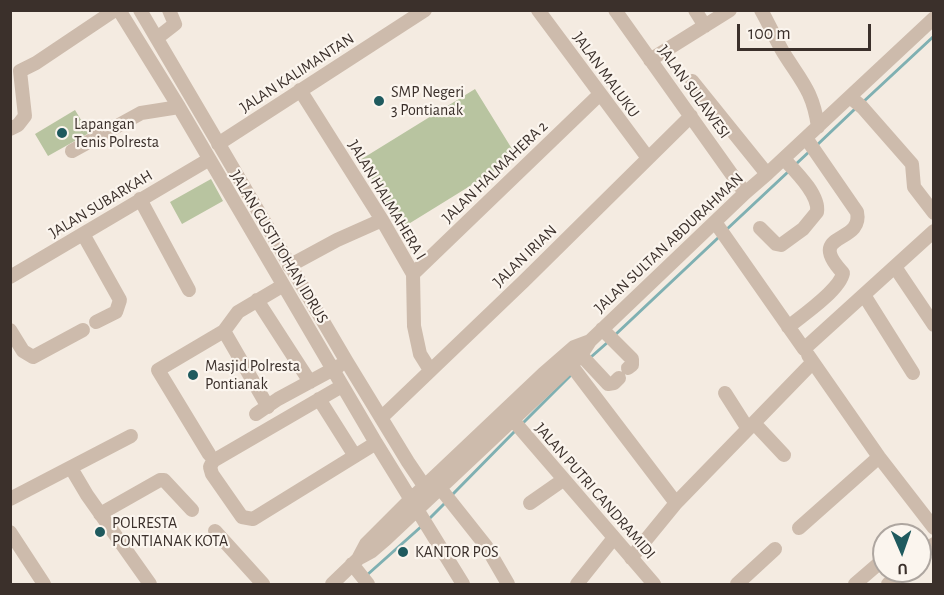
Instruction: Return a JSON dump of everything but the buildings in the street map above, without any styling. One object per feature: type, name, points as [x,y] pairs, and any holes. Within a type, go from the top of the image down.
[{"type":"street","points":[[20,71],[117,10]]},
{"type":"street","name":"JALAN GUSTI JOHAN IDRUS","points":[[117,10],[179,107],[282,286],[463,585]]},
{"type":"street","name":"JALAN GUSTI JOHAN IDRUS","points":[[140,10],[322,322],[381,418],[435,491],[456,506],[486,546],[508,585]]},
{"type":"street","points":[[157,38],[175,24],[169,10]]},
{"type":"street","name":"JALAN KALIMANTAN","points":[[218,144],[425,10]]},
{"type":"street","name":"JALAN SULAWESI","points":[[615,10],[745,193]]},
{"type":"street","points":[[695,10],[705,26]]},
{"type":"street","points":[[650,60],[730,10]]},
{"type":"street","points":[[761,10],[783,51],[808,89],[815,108],[818,127]]},
{"type":"street","name":"JALAN MALUKU","points":[[541,12],[599,95],[648,159]]},
{"type":"street","name":"JALAN SULTAN ABDURAHMAN","points":[[435,491],[543,374],[574,347],[608,335],[722,231],[745,193],[933,19]]},
{"type":"street","points":[[10,60],[20,71],[26,116],[18,125],[10,129]]},
{"type":"street","points":[[692,81],[768,174]]},
{"type":"street","name":"JALAN HALMAHERA I","points":[[300,90],[382,220],[412,274],[414,326],[420,354],[430,370]]},
{"type":"street","name":"JALAN HALMAHERA 2","points":[[412,274],[599,95]]},
{"type":"street","points":[[850,97],[862,107],[912,164],[915,190],[933,213]]},
{"type":"street","points":[[72,151],[141,113],[179,107]]},
{"type":"street","name":"JALAN IRIAN","points":[[381,418],[691,116]]},
{"type":"street","points":[[789,327],[819,304],[841,279],[843,273],[828,252],[831,245],[856,226],[859,220],[857,213],[806,138]]},
{"type":"street","points":[[759,228],[777,244],[782,245],[803,229],[817,212],[817,204],[797,173],[784,159]]},
{"type":"street","name":"JALAN SUBARKAH","points":[[10,277],[208,160]]},
{"type":"street","points":[[140,199],[189,290]]},
{"type":"street","points":[[289,266],[337,240],[382,220]]},
{"type":"street","points":[[722,231],[879,457],[933,528]]},
{"type":"street","points":[[804,349],[933,233]]},
{"type":"street","points":[[83,234],[120,300],[116,312],[96,322]]},
{"type":"street","points":[[895,267],[933,325]]},
{"type":"street","points":[[209,454],[158,370],[224,331],[238,312],[282,286]]},
{"type":"street","points":[[864,295],[913,374]]},
{"type":"street","points":[[257,300],[310,382]]},
{"type":"street","points":[[309,330],[322,322]]},
{"type":"street","points":[[10,330],[23,351],[33,357],[83,330]]},
{"type":"street","points":[[224,331],[262,410],[346,362]]},
{"type":"street","points":[[585,359],[608,384],[614,383],[632,365],[632,359],[608,335]]},
{"type":"street","points":[[332,585],[356,565],[366,544],[435,491],[571,366],[585,359],[590,341]]},
{"type":"street","points":[[631,558],[676,503],[813,362]]},
{"type":"street","points":[[571,366],[676,503]]},
{"type":"street","points":[[342,386],[213,461],[210,467],[212,474],[242,517],[253,519],[376,443]]},
{"type":"street","points":[[725,393],[751,426],[784,455]]},
{"type":"street","points":[[319,399],[355,456]]},
{"type":"street","name":"JALAN PUTRI CANDRAMIDI","points":[[513,420],[654,585]]},
{"type":"street","points":[[10,499],[131,436]]},
{"type":"street","points":[[799,528],[879,457]]},
{"type":"street","points":[[71,468],[150,585]]},
{"type":"street","points":[[100,514],[164,480],[192,510]]},
{"type":"street","points":[[530,502],[563,480]]},
{"type":"street","points":[[215,531],[263,585]]},
{"type":"street","points":[[10,532],[44,585]]},
{"type":"street","points":[[577,585],[613,539]]},
{"type":"street","points":[[736,585],[775,549]]},
{"type":"street","points":[[356,565],[368,584]]},
{"type":"street","points":[[855,585],[872,570]]},
{"type":"green space","points":[[475,89],[517,157],[402,228],[360,160]]},
{"type":"green space","name":"Lapangan Tenis Polresta","points":[[75,110],[89,133],[48,156],[35,134]]},
{"type":"green space","name":"Lapangan Tenis Polresta","points":[[211,179],[223,201],[182,224],[170,202]]},
{"type":"waterway","points":[[862,103],[934,36]]},
{"type":"waterway","points":[[816,146],[857,107]]},
{"type":"waterway","points":[[796,164],[811,150]]},
{"type":"waterway","points":[[726,230],[789,171]]},
{"type":"waterway","points":[[615,335],[719,237]]},
{"type":"waterway","points":[[591,357],[608,342]]},
{"type":"waterway","points":[[522,424],[572,374]]},
{"type":"waterway","points":[[452,495],[517,429]]},
{"type":"waterway","points":[[427,521],[446,502]]},
{"type":"waterway","points":[[367,575],[423,525]]},
{"type":"place","name":"SMP Negeri 3 Pontianak","points":[[379,101]]},
{"type":"place","name":"Lapangan Tenis Polresta","points":[[62,133]]},
{"type":"place","name":"Masjid Polresta Pontianak","points":[[193,375]]},
{"type":"place","name":"POLRESTA PONTIANAK KOTA","points":[[100,532]]},
{"type":"place","name":"KANTOR POS","points":[[403,552]]}]
